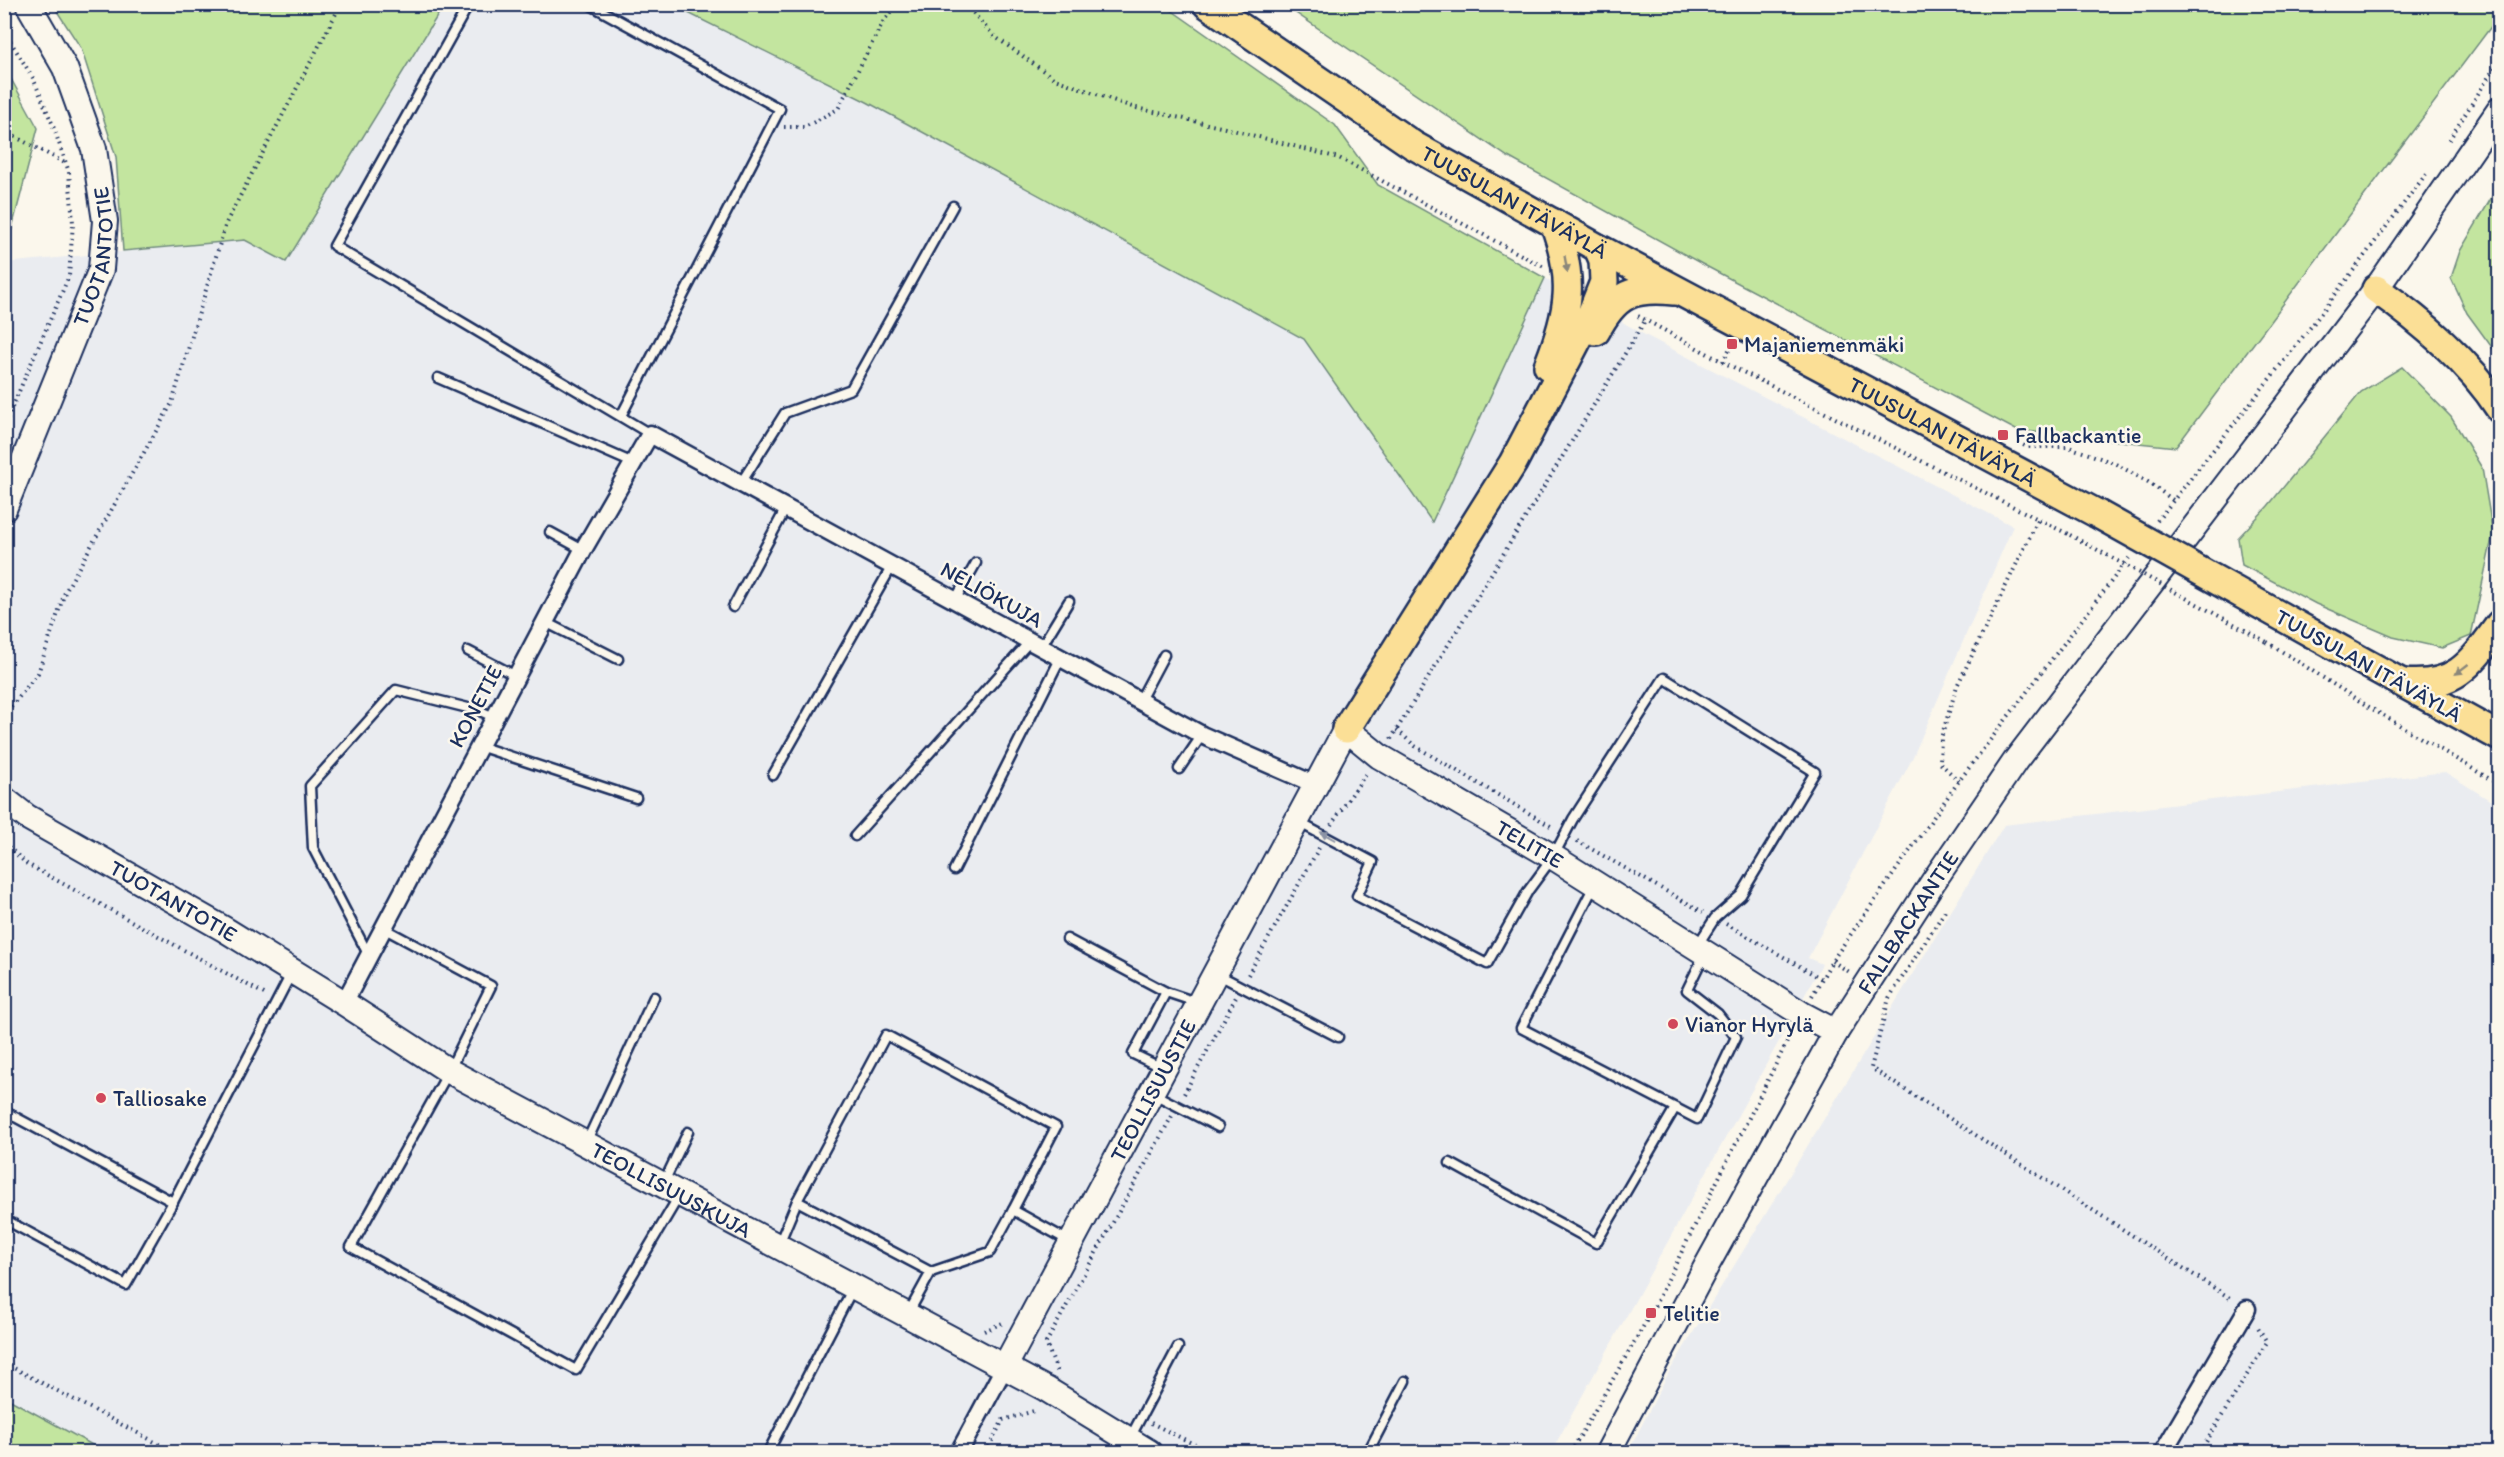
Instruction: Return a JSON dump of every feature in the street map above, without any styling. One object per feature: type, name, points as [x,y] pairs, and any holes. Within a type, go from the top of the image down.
[{"type":"main road","name":"TUUSULAN ITÄVÄYLÄ","points":[[1207,4],[1413,145],[1598,248],[2096,513],[2499,737]]},
{"type":"main road","points":[[1487,504],[1498,474],[1536,396],[1560,336],[1569,280],[1562,245],[1554,223]]},
{"type":"main road","points":[[1346,729],[1513,463],[1592,312],[1604,282],[1604,260],[1598,248]]},
{"type":"main road","points":[[1487,504],[1520,465],[1609,311],[1624,296],[1634,291],[1652,289],[1681,292]]},
{"type":"main road","points":[[2376,289],[2402,308],[2460,359],[2490,394],[2499,409]]},
{"type":"main road","points":[[2399,682],[2424,685],[2441,682],[2460,671],[2477,656],[2499,624]]},
{"type":"street","name":"TUOTANTOTIE","points":[[4,509],[101,269],[105,221],[94,149],[87,128],[65,68],[28,4]]},
{"type":"street","name":"FALLBACKANTIE","points":[[1608,1452],[1707,1265],[1836,1032],[1927,891],[2016,760],[2376,289],[2499,109]]},
{"type":"street","name":"NELIÖKUJA","points":[[650,434],[1202,735],[1316,785]]},
{"type":"street","name":"KONETIE","points":[[344,1003],[583,549],[650,434]]},
{"type":"street","name":"TELITIE","points":[[1346,729],[1378,756],[1553,857],[1802,1014],[1836,1032]]},
{"type":"street","name":"TEOLLISUUSTIE","points":[[959,1452],[1346,729]]},
{"type":"street","name":"TUOTANTOTIE","points":[[4,799],[27,817],[224,929],[344,1003]]},
{"type":"street","name":"TEOLLISUUSKUJA","points":[[344,1003],[449,1071],[908,1314],[1004,1368]]},
{"type":"street","points":[[2163,1452],[2247,1309]]},
{"type":"street","points":[[1004,1368],[1046,1389],[1139,1449]]},
{"type":"lane","points":[[469,4],[334,246],[650,434]]},
{"type":"lane","points":[[589,4],[780,109],[621,416]]},
{"type":"lane","points":[[741,483],[785,413],[851,388],[953,206]]},
{"type":"lane","points":[[438,378],[633,463]]},
{"type":"lane","points":[[733,607],[786,508]]},
{"type":"lane","points":[[550,532],[583,549]]},
{"type":"lane","points":[[955,600],[976,562]]},
{"type":"lane","points":[[773,775],[892,566]]},
{"type":"lane","points":[[855,836],[1036,644],[1069,602]]},
{"type":"lane","points":[[545,622],[618,659]]},
{"type":"lane","points":[[468,651],[516,676]]},
{"type":"lane","points":[[1140,700],[1164,655]]},
{"type":"lane","points":[[954,870],[1061,657]]},
{"type":"lane","points":[[1298,821],[1326,834],[1373,862],[1357,896],[1487,964],[1528,891],[1553,857],[1565,834],[1664,678],[1815,772],[1741,895],[1715,918],[1687,990],[1718,1014],[1736,1037],[1697,1119],[1521,1028],[1596,884]]},
{"type":"lane","points":[[368,954],[313,848],[310,786],[396,690],[480,711],[494,717]]},
{"type":"lane","points":[[1179,769],[1202,735]]},
{"type":"lane","points":[[479,746],[636,798]]},
{"type":"lane","points":[[382,927],[491,986],[449,1071],[351,1247],[576,1370],[671,1189],[688,1132]]},
{"type":"lane","points":[[1068,939],[1166,992],[1200,1003]]},
{"type":"lane","points":[[4,1219],[126,1285],[173,1202],[293,971]]},
{"type":"lane","points":[[1216,974],[1338,1037]]},
{"type":"lane","points":[[1163,1068],[1133,1054],[1166,992]]},
{"type":"lane","points":[[586,1143],[654,997]]},
{"type":"lane","points":[[778,1246],[797,1201],[886,1035],[1056,1127],[990,1252],[931,1272],[908,1314]]},
{"type":"lane","points":[[1151,1093],[1218,1127]]},
{"type":"lane","points":[[1450,1163],[1596,1243],[1675,1108]]},
{"type":"lane","points":[[4,1111],[173,1202]]},
{"type":"lane","points":[[797,1201],[931,1272]]},
{"type":"lane","points":[[1013,1210],[1070,1241]]},
{"type":"lane","points":[[768,1452],[854,1287]]},
{"type":"lane","points":[[1139,1449],[1178,1347]]},
{"type":"lane","points":[[1368,1452],[1406,1381]]},
{"type":"path","points":[[4,716],[38,673],[65,592],[172,403],[226,224],[341,4]]},
{"type":"path","points":[[771,126],[805,127],[838,109],[884,20],[898,4]]},
{"type":"path","points":[[965,4],[993,36],[1055,79],[1132,107],[1225,128],[1339,158],[1551,271]]},
{"type":"path","points":[[4,31],[33,78],[66,163],[74,223],[69,276],[4,426]]},
{"type":"path","points":[[4,131],[66,163]]},
{"type":"path","points":[[1636,315],[1723,362],[2070,535],[2267,642],[2369,707],[2499,785]]},
{"type":"path","points":[[986,1452],[1003,1420],[1034,1410],[1057,1373],[1046,1343],[1337,814],[1397,730],[1646,320]]},
{"type":"path","points":[[1723,362],[1732,344]]},
{"type":"path","points":[[2011,439],[2027,447],[2069,447],[2114,463],[2148,482],[2173,500]]},
{"type":"path","points":[[1959,781],[1940,763],[1941,738],[1957,686],[2038,520]]},
{"type":"path","points":[[1397,730],[1415,747],[1822,979]]},
{"type":"path","points":[[4,843],[27,864],[277,1001]]},
{"type":"path","points":[[1945,911],[1888,998],[1871,1068],[2247,1309],[2267,1342],[2200,1452]]},
{"type":"path","points":[[4,1363],[174,1452]]},
{"type":"shaded area","points":[[444,5],[672,5],[867,102],[1304,339],[1431,521],[1545,278],[1645,335],[2013,526],[1912,759],[1808,958],[1822,964],[1551,1452],[106,1452],[5,1397],[4,263],[245,240],[286,262]]},
{"type":"shaded area","points":[[2445,772],[2499,806],[2499,1452],[1628,1452],[1669,1372],[2004,825]]},
{"type":"green space","points":[[2499,4],[2499,16],[2176,447],[2016,430],[1702,264],[1508,157],[1284,5]]},
{"type":"green space","points":[[53,5],[444,5],[286,262],[245,240],[123,251],[116,157],[81,48]]},
{"type":"green space","points":[[672,5],[1164,5],[1335,125],[1378,185],[1545,278],[1432,522],[1304,339],[867,102]]},
{"type":"green space","points":[[5,68],[38,128],[5,255]]},
{"type":"green space","points":[[2499,185],[2499,357],[2467,313],[2451,278],[2460,251]]},
{"type":"green space","points":[[2402,367],[2451,417],[2482,468],[2493,534],[2471,636],[2442,648],[2393,637],[2316,604],[2242,565],[2238,538],[2268,506],[2361,392]]},
{"type":"green space","points":[[5,1397],[105,1452],[5,1452]]},
{"type":"place","name":"Majaniemenmäki","points":[[1732,344]]},
{"type":"place","name":"Fallbackantie","points":[[2003,435]]},
{"type":"place","name":"Vianor Hyrylä","points":[[1673,1024]]},
{"type":"place","name":"Talliosake","points":[[101,1098]]},
{"type":"place","name":"Telitie","points":[[1651,1313]]}]
